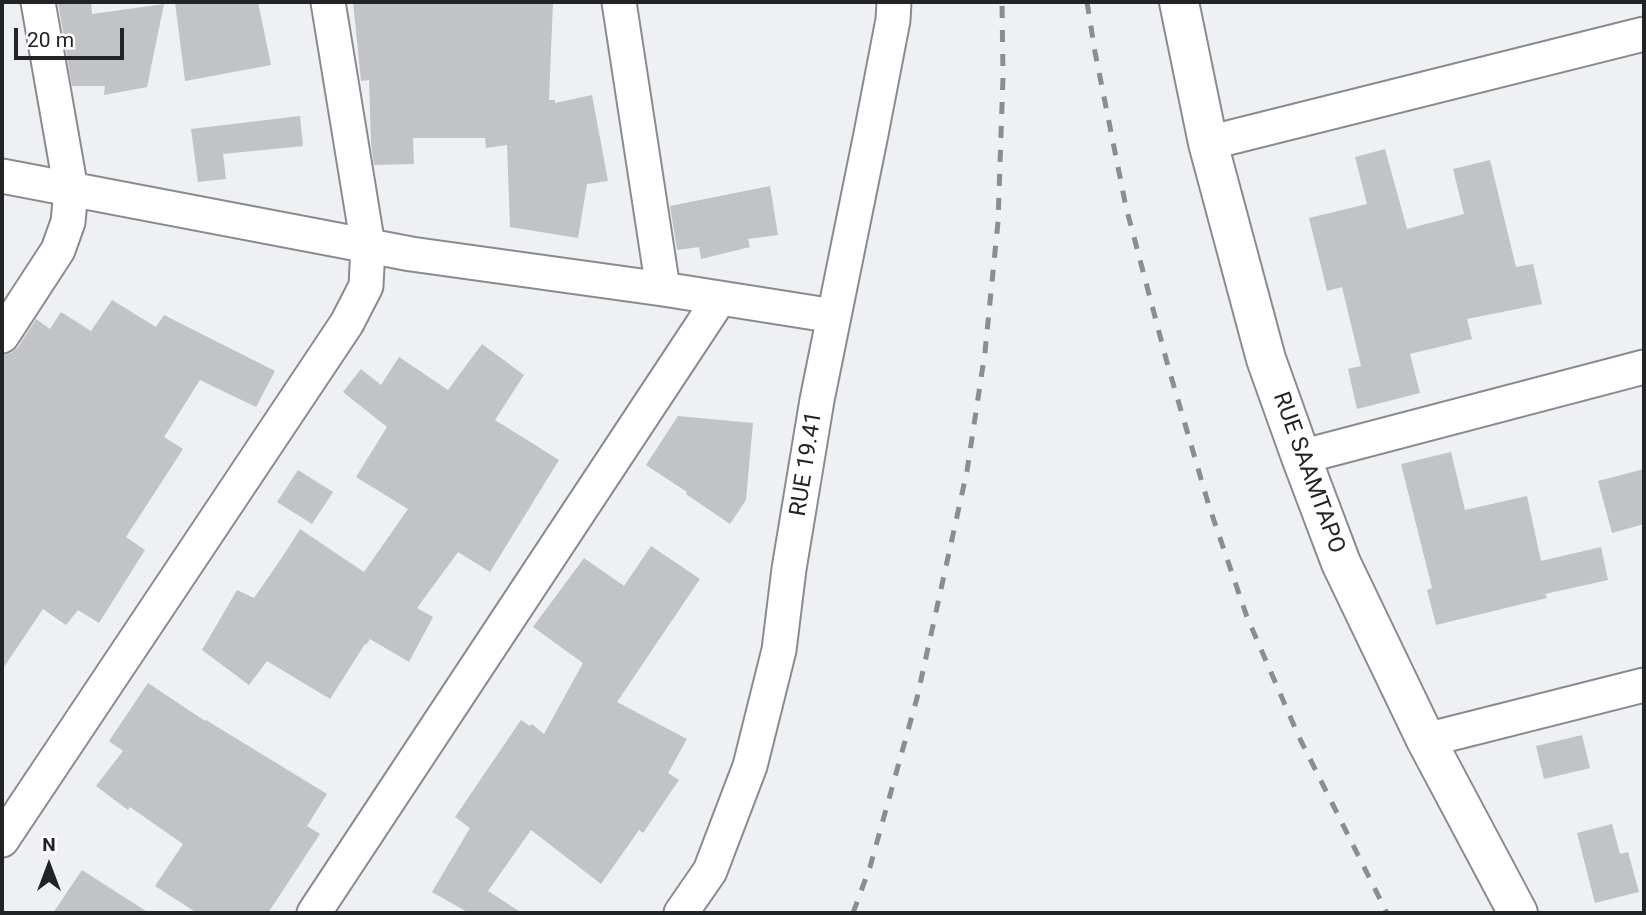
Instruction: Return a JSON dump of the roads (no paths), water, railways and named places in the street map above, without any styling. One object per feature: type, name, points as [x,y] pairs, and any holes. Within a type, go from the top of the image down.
[{"type":"main road","name":"RUE SAAMTAPO","points":[[1179,2],[1208,143],[1266,359],[1301,457],[1341,563],[1426,740],[1518,913]]},
{"type":"street","points":[[2,336],[58,250],[68,222],[71,190],[38,2]]},
{"type":"street","points":[[2,840],[347,323],[366,286],[368,246],[328,2]]},
{"type":"street","points":[[619,2],[663,289]]},
{"type":"street","name":"RUE 19.41","points":[[681,913],[710,871],[750,765],[779,650],[789,569],[817,400],[871,134],[893,20],[894,2]]},
{"type":"street","points":[[1208,143],[1644,34]]},
{"type":"street","points":[[2,176],[411,254],[834,316]]},
{"type":"street","points":[[314,913],[720,298]]},
{"type":"street","points":[[1301,457],[1644,367]]},
{"type":"street","points":[[1426,740],[1644,685]]},
{"type":"railway","points":[[853,913],[870,867],[917,698],[967,471],[985,352],[998,222],[1003,77],[1002,2]]},
{"type":"railway","points":[[1087,2],[1126,207],[1209,506],[1247,617],[1299,737],[1387,913]]}]
